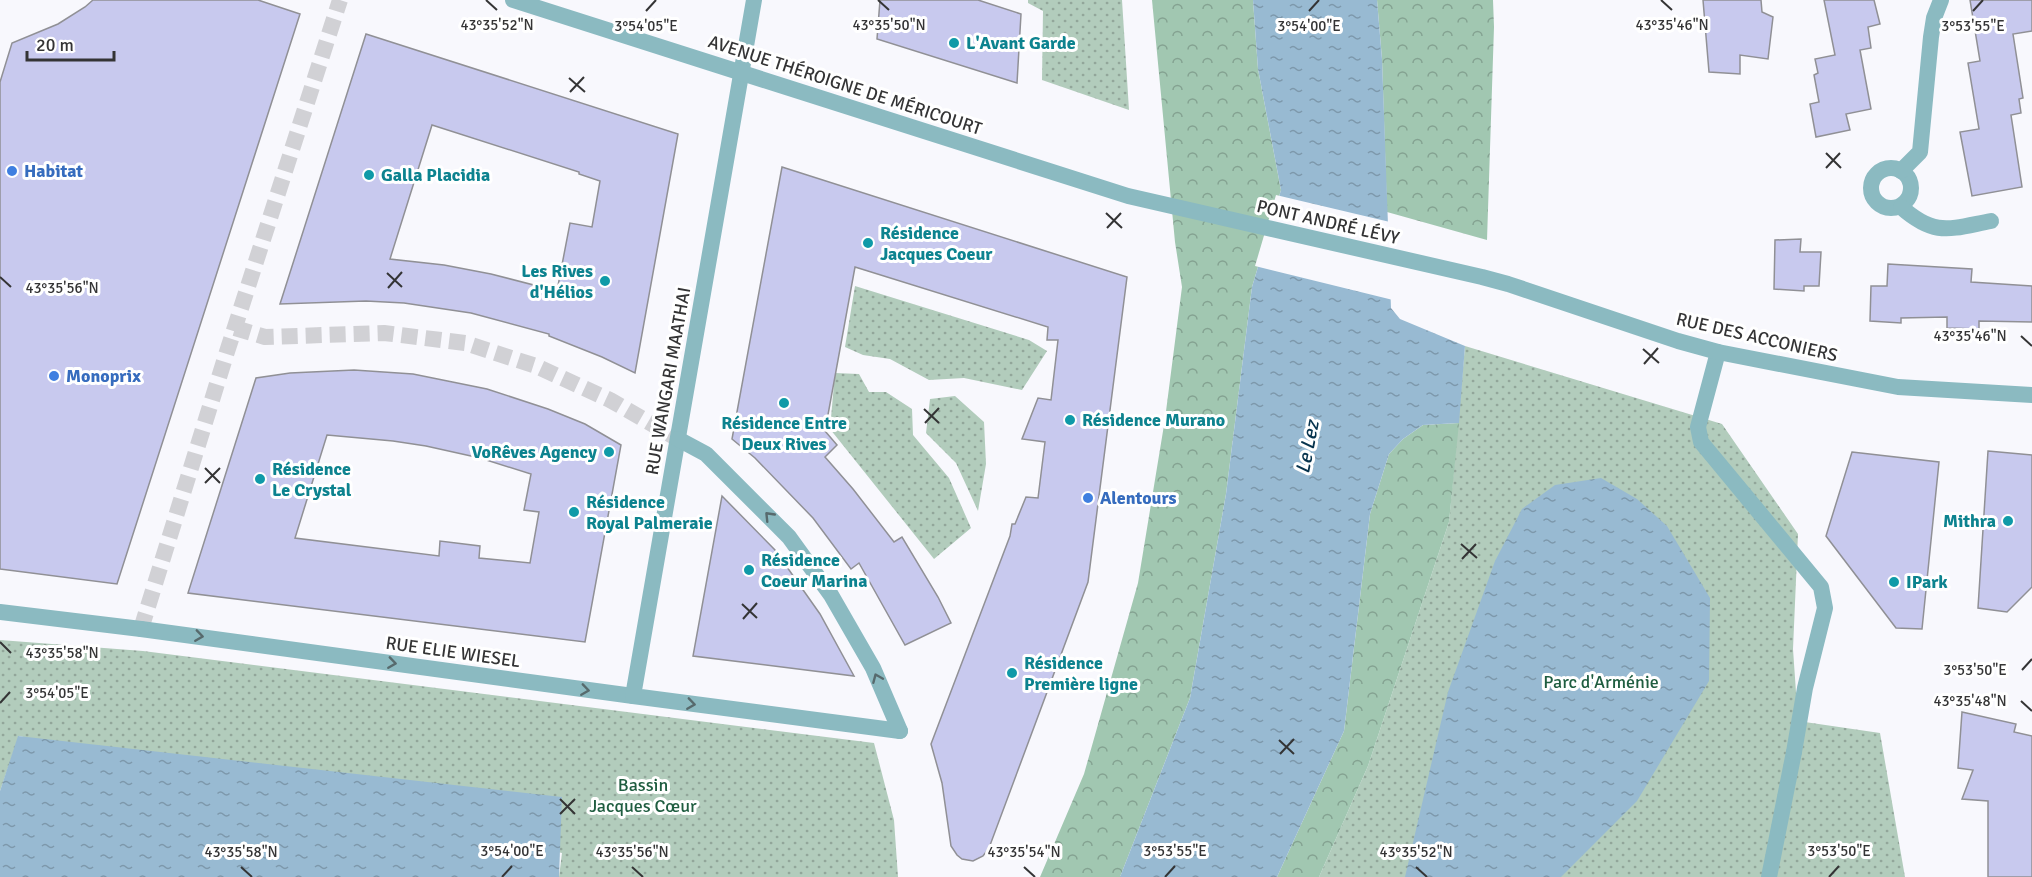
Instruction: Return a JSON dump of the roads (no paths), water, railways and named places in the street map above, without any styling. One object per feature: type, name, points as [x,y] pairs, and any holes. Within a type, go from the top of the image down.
[{"type":"street","name":"AVENUE THÉROIGNE DE MÉRICOURT","points":[[513,0],[1128,196],[1166,205]]},
{"type":"street","name":"RUE WANGARI MAATHAI","points":[[633,696],[754,0]]},
{"type":"street","points":[[1901,171],[1920,152],[1931,37],[1934,18],[1941,0]]},
{"type":"street","points":[[1901,207],[1910,194],[1911,185],[1908,176],[1890,168],[1879,172],[1872,181],[1872,192],[1877,202],[1887,208],[1901,207],[1917,221],[1944,230],[1991,221]]},
{"type":"street","name":"PONT ANDRÉ LÉVY","points":[[1166,205],[1482,277]]},
{"type":"street","name":"RUE DES ACCONIERS","points":[[1482,277],[1718,352],[1898,387],[2032,395]]},
{"type":"street","points":[[1718,352],[1698,427],[1701,442],[1821,587],[1825,608],[1805,688],[1769,877]]},
{"type":"street","name":"RUE ELIE WIESEL","points":[[0,612],[900,731],[873,668],[831,595],[789,537],[706,454],[678,439]]},
{"type":"water","name":"Le Lez","points":[[1253,0],[1377,0],[1382,59],[1391,308],[1400,319],[1465,346],[1459,423],[1423,425],[1403,439],[1389,454],[1370,514],[1344,731],[1277,877],[1120,877],[1190,698],[1226,494],[1252,287],[1281,190],[1258,69]]},
{"type":"water","points":[[1601,478],[1637,499],[1667,526],[1710,598],[1709,681],[1637,801],[1561,877],[1405,877],[1448,692],[1495,561],[1522,509],[1555,485]]},
{"type":"water","name":"Bassin Jacques Cœur","points":[[18,736],[562,797],[559,877],[0,877],[0,791]]},
{"type":"tunnel","points":[[141,629],[340,0]]},
{"type":"tunnel","points":[[235,328],[265,337],[384,333],[465,343],[536,366],[610,400],[678,439]]},
{"type":"place","name":"L'Avant Garde","points":[[954,43]]},
{"type":"place","name":"Habitat","points":[[12,171]]},
{"type":"place","name":"Galla Placidia","points":[[369,175]]},
{"type":"place","name":"Résidence Jacques Coeur","points":[[868,243]]},
{"type":"place","name":"Les Rives d'Hélios","points":[[605,281]]},
{"type":"place","name":"Monoprix","points":[[54,376]]},
{"type":"place","name":"Résidence Entre Deux Rives","points":[[784,403]]},
{"type":"place","name":"Résidence Murano","points":[[1070,420]]},
{"type":"place","name":"VoRêves Agency","points":[[609,452]]},
{"type":"place","name":"Résidence Le Crystal","points":[[260,479]]},
{"type":"place","name":"Alentours","points":[[1088,498]]},
{"type":"place","name":"Résidence Royal Palmeraie","points":[[574,512]]},
{"type":"place","name":"Mithra","points":[[2008,521]]},
{"type":"place","name":"Résidence Coeur Marina","points":[[749,570]]},
{"type":"place","name":"IPark","points":[[1894,582]]},
{"type":"place","name":"Résidence Première ligne","points":[[1012,673]]},
{"type":"park label","name":"Parc d'Arménie","points":[[1601,682]]}]
